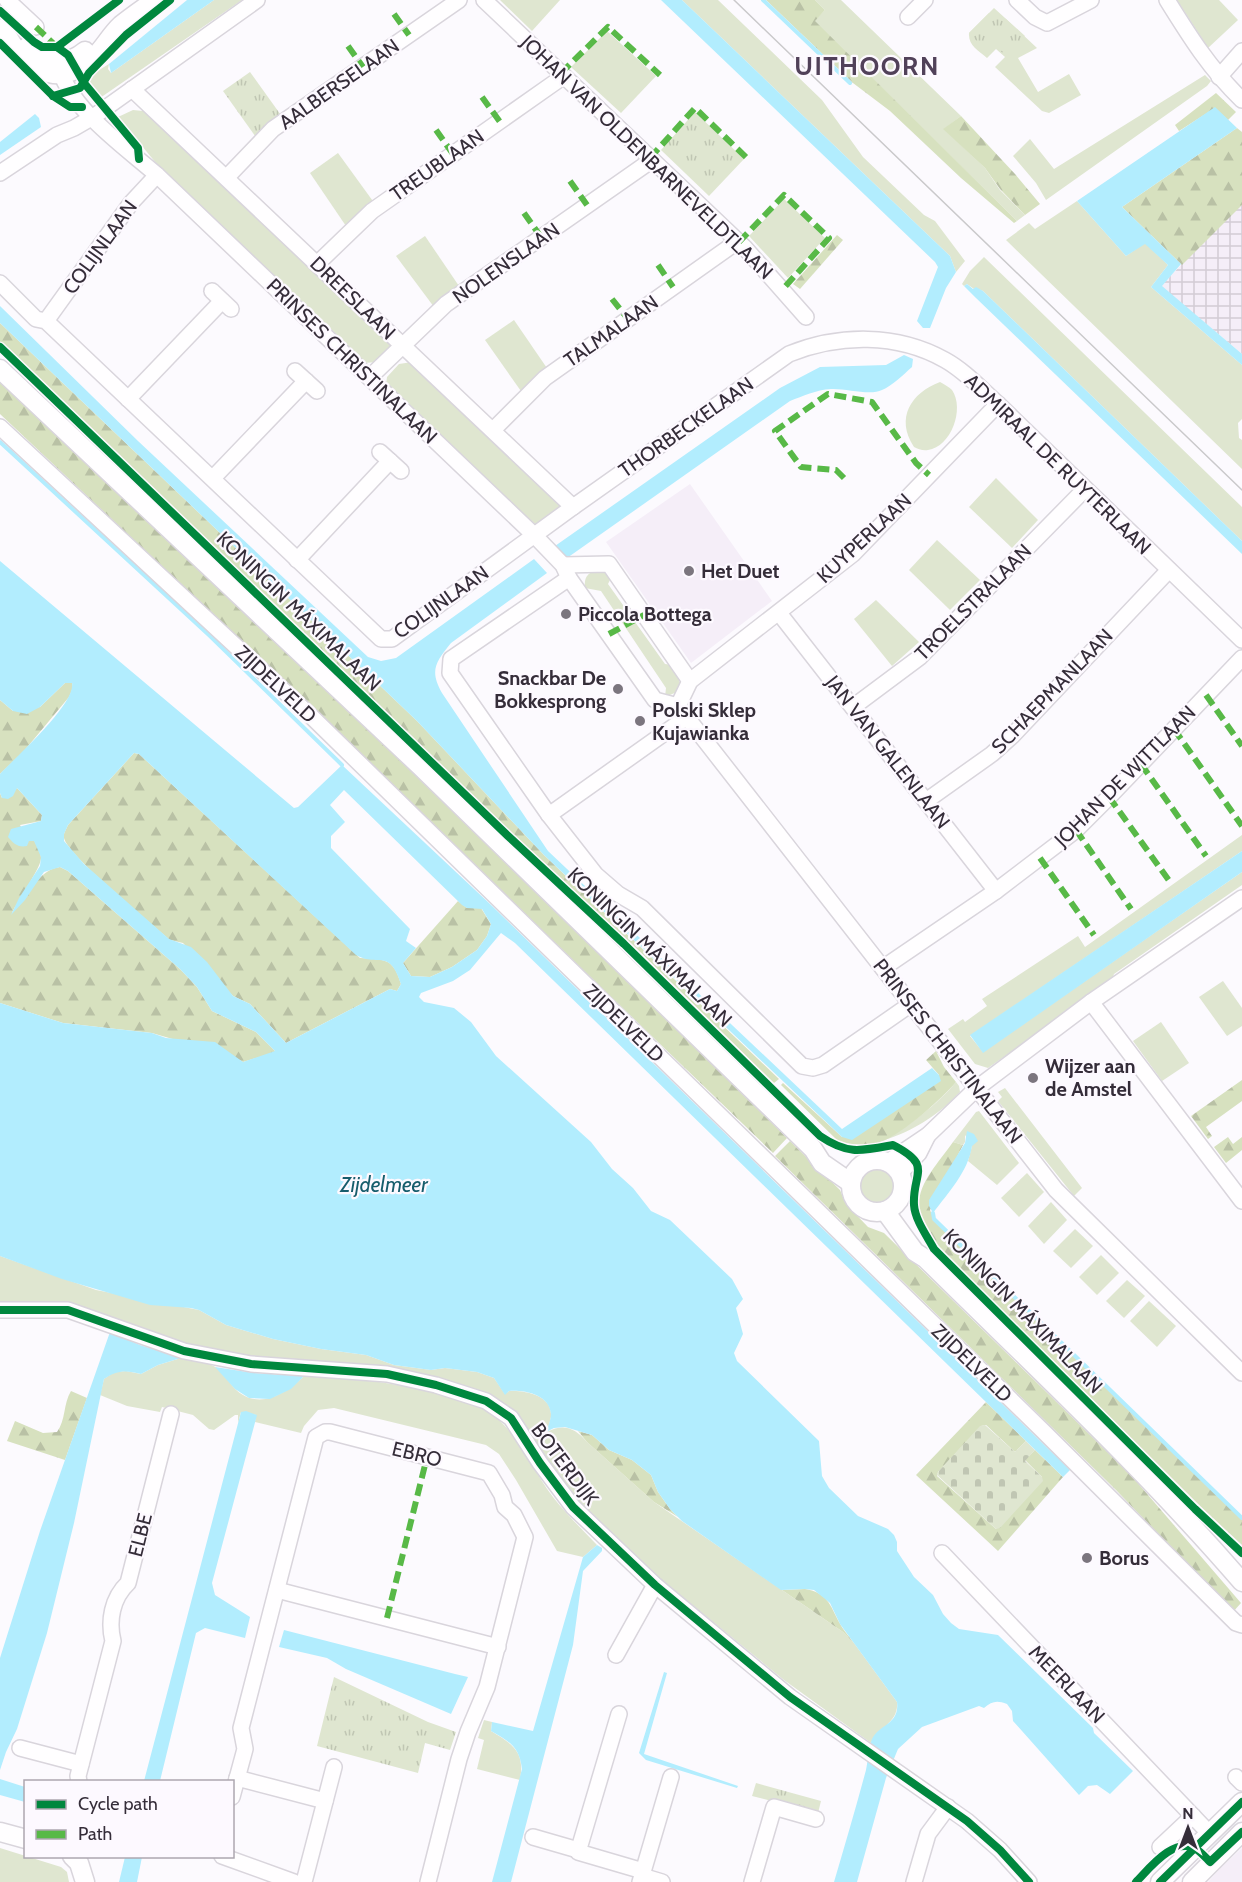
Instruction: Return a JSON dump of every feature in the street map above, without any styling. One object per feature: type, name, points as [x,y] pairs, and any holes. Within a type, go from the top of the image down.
[{"type":"street","points":[[7,0],[36,27]]},
{"type":"street","points":[[1,27],[59,69],[89,48],[105,41],[120,26],[155,0]]},
{"type":"street","points":[[3,166],[33,142],[74,128],[93,117],[256,0]]},
{"type":"street","name":"AALBERSELAAN","points":[[227,177],[273,129],[459,0]]},
{"type":"street","name":"JOHAN VAN OLDENBARNEVELDTLAAN","points":[[484,0],[738,241],[807,317]]},
{"type":"street","points":[[908,17],[925,0]]},
{"type":"street","points":[[1017,0],[1035,17],[1047,23],[1091,0]]},
{"type":"street","points":[[1167,0],[1204,59],[1221,80],[1242,100]]},
{"type":"street","points":[[1221,80],[1242,51]]},
{"type":"street","name":"PRINSES CHRISTINALAAN","points":[[59,69],[69,92],[115,141],[157,175],[535,536],[566,571],[655,700],[682,712],[1070,1205],[1242,1373]]},
{"type":"street","name":"TREUBLAAN","points":[[318,263],[372,211],[564,76]]},
{"type":"street","name":"DREESLAAN","points":[[132,89],[573,507]]},
{"type":"street","name":"NOLENSLAAN","points":[[370,377],[446,304],[652,160]]},
{"type":"street","name":"COLIJNLAAN","points":[[46,321],[131,203],[157,175]]},
{"type":"street","name":"TALMALAAN","points":[[493,430],[545,378],[738,241]]},
{"type":"street","name":"COLIJNLAAN","points":[[0,283],[36,319],[46,321],[381,639],[392,639],[535,536]]},
{"type":"street","points":[[128,399],[222,300]]},
{"type":"street","name":"ADMIRAAL DE RUYTERLAAN","points":[[847,340],[884,340],[902,343],[929,353],[960,370],[1242,640]]},
{"type":"street","name":"THORBECKELAAN","points":[[535,536],[789,354],[819,344],[847,340]]},
{"type":"street","name":"KONINGIN MÁXIMALAAN","points":[[0,369],[420,766],[813,1149],[822,1163],[854,1177]]},
{"type":"street","points":[[213,478],[306,381]]},
{"type":"street","name":"KUYPERLAAN","points":[[690,681],[853,554],[998,404]]},
{"type":"street","name":"ZIJDELVELD","points":[[0,427],[313,718],[1035,1423],[1236,1623],[1242,1625]]},
{"type":"street","points":[[297,560],[390,461]]},
{"type":"street","name":"TROELSTRALAAN","points":[[853,707],[920,657],[1085,489]]},
{"type":"street","points":[[549,814],[682,712],[690,681],[609,564],[566,571],[451,659],[450,673],[549,814],[596,875],[618,894],[642,908],[802,1066],[813,1068],[823,1065],[911,1004]]},
{"type":"street","name":"SCHAEPMANLAAN","points":[[926,801],[992,754],[1012,736],[1169,570]]},
{"type":"street","name":"JAN VAN GALENLAAN","points":[[779,613],[996,891]]},
{"type":"street","name":"JOHAN DE WITTLAAN","points":[[883,968],[996,891],[1088,818],[1242,658]]},
{"type":"street","points":[[894,1168],[919,1153],[928,1135],[977,1088],[1091,1002],[1242,898]]},
{"type":"street","points":[[1091,1002],[1242,1202]]},
{"type":"street","points":[[874,1160],[894,1168],[903,1189],[891,1207],[872,1212],[861,1206],[853,1196],[854,1177],[868,1162],[874,1160]]},
{"type":"street","name":"KONINGIN MÁXIMALAAN","points":[[891,1207],[902,1237],[915,1252],[926,1259],[1150,1481],[1242,1582]]},
{"type":"street","name":"BOTERDIJK","points":[[0,1310],[68,1310],[184,1351],[251,1364],[387,1374],[436,1385],[486,1401],[511,1418],[540,1463],[573,1507],[655,1585],[775,1686],[980,1831],[1029,1882]]},
{"type":"street","name":"ELBE","points":[[79,1780],[81,1764],[113,1641],[110,1626],[112,1615],[118,1592],[128,1583],[171,1414]]},
{"type":"street","name":"EBRO","points":[[234,1789],[245,1749],[241,1728],[316,1437],[319,1434],[330,1432],[489,1473],[502,1495],[505,1507],[514,1515],[525,1534],[487,1687],[459,1759],[428,1882]]},
{"type":"street","name":"MEERLAAN","points":[[942,1553],[1210,1833]]},
{"type":"street","points":[[616,1655],[655,1585]]},
{"type":"street","points":[[277,1590],[498,1647]]},
{"type":"street","points":[[578,1850],[618,1714]]},
{"type":"street","points":[[20,1748],[81,1764]]},
{"type":"street","points":[[304,1882],[334,1767]]},
{"type":"street","points":[[642,1877],[671,1777]]},
{"type":"street","points":[[237,1778],[325,1801]]},
{"type":"street","points":[[1160,1882],[1242,1802]]},
{"type":"street","points":[[752,1882],[774,1807],[816,1819]]},
{"type":"street","points":[[914,1882],[928,1834],[948,1807]]},
{"type":"street","points":[[1160,1847],[1192,1816]]},
{"type":"street","points":[[0,1832],[24,1838]]},
{"type":"street","points":[[1192,1882],[1242,1832]]},
{"type":"street","points":[[533,1837],[578,1850],[578,1852],[642,1877],[662,1882]]},
{"type":"street","points":[[225,1858],[294,1882]]},
{"type":"street","points":[[80,1859],[85,1882]]},
{"type":"shaded area","points":[[1242,201],[1242,354],[1161,286]]},
{"type":"shaded area","name":"Het Duet","points":[[690,484],[772,601],[691,663],[606,542]]},
{"type":"shaded area","points":[[1242,1848],[1242,1882],[1208,1882],[1221,1868]]},
{"type":"green space","points":[[214,0],[242,0],[100,98],[87,85],[89,76],[109,64],[108,69],[111,73]]},
{"type":"green space","points":[[500,0],[560,0],[532,31]]},
{"type":"green space","points":[[682,0],[718,0],[822,100],[863,157],[924,215],[935,221],[965,261],[956,272],[950,256]]},
{"type":"green space","points":[[766,0],[815,0],[825,10],[815,21],[1017,221],[1014,223],[961,178],[890,111],[853,83]]},
{"type":"green space","points":[[815,0],[841,0],[961,116],[944,129],[985,168],[1000,190],[1025,215],[1017,221],[814,21],[825,10]]},
{"type":"green space","points":[[1177,0],[1219,0],[1238,20],[1208,48]]},
{"type":"green space","points":[[994,8],[1025,36],[1005,55],[996,47],[989,54],[969,33]]},
{"type":"green space","points":[[989,13],[1006,19],[1037,48],[1018,58],[1038,92],[1069,74],[1081,95],[1049,113],[1042,111],[995,67],[1005,57],[996,49],[987,58],[970,41],[969,33]]},
{"type":"green space","points":[[607,31],[656,76],[621,113],[571,67]]},
{"type":"green space","points":[[250,72],[283,118],[258,140],[223,91]]},
{"type":"green space","points":[[1205,75],[1211,81],[1207,86],[1046,200],[1036,183],[1013,156],[1030,139],[1054,169]]},
{"type":"green space","points":[[1216,93],[1236,112],[1228,120],[1215,108],[1179,131],[1175,125]]},
{"type":"green space","points":[[133,110],[143,111],[162,124],[394,346],[378,362],[363,363],[156,163],[118,117]]},
{"type":"green space","points":[[695,112],[744,159],[709,196],[661,150]]},
{"type":"green space","points":[[961,116],[1040,204],[1025,215],[1000,189],[985,168],[943,129]]},
{"type":"green space","points":[[1237,128],[1242,132],[1242,205],[1182,265],[1122,207]]},
{"type":"green space","points":[[338,153],[375,204],[348,229],[310,173]]},
{"type":"green space","points":[[784,199],[825,238],[788,278],[749,236]]},
{"type":"green space","points":[[1077,201],[1126,256],[1145,243],[1168,265],[1151,287],[1242,365],[1242,419],[1238,423],[1239,438],[1242,440],[1242,469],[1006,240],[1029,223],[1035,229]]},
{"type":"green space","points":[[837,235],[843,240],[800,289],[793,284]]},
{"type":"green space","points":[[425,236],[459,286],[434,307],[396,256]]},
{"type":"green space","points":[[984,257],[1242,507],[1242,541],[983,291],[962,284],[970,271]]},
{"type":"green space","points":[[514,320],[549,371],[523,394],[485,340]]},
{"type":"green space","points":[[0,323],[417,721],[544,855],[779,1079],[774,1083],[641,953],[543,864],[0,346]]},
{"type":"green space","points":[[412,362],[559,502],[563,510],[537,526],[386,385],[387,377],[399,364]]},
{"type":"green space","points":[[0,381],[415,771],[787,1138],[773,1153],[295,692],[0,414]]},
{"type":"green space","points":[[940,382],[952,390],[956,398],[954,426],[943,442],[928,450],[921,450],[914,447],[908,436],[906,417],[914,400]]},
{"type":"green space","points":[[996,478],[1038,520],[1012,548],[969,507]]},
{"type":"green space","points":[[937,540],[980,580],[950,610],[909,570]]},
{"type":"green space","points":[[597,569],[606,570],[612,576],[608,584],[665,664],[673,665],[681,685],[677,692],[665,697],[666,688],[601,591],[585,588],[587,576]]},
{"type":"green space","points":[[876,600],[919,642],[892,666],[854,619]]},
{"type":"green space","points":[[65,683],[72,683],[73,688],[69,697],[24,751],[0,774],[0,700],[13,711],[40,707]]},
{"type":"green space","points":[[134,753],[139,754],[360,958],[382,960],[391,964],[401,984],[397,991],[390,989],[286,1043],[250,1004],[233,996],[183,943],[170,940],[111,889],[69,847],[64,835],[68,825]]},
{"type":"green space","points":[[17,788],[42,815],[41,821],[20,825],[29,841],[34,840],[41,858],[12,913],[45,873],[60,867],[68,871],[180,969],[197,987],[212,1011],[256,1032],[276,1052],[243,1062],[234,1057],[152,1033],[63,1023],[0,1003],[0,793],[2,798]]},
{"type":"green space","points":[[1242,835],[1242,851],[970,1036],[983,1052],[1242,872],[1242,885],[1114,974],[1111,982],[988,1068],[975,1064],[948,1029],[963,1019],[965,1022],[987,1006],[982,999],[1078,936],[1085,947]]},
{"type":"green space","points":[[458,901],[467,908],[481,908],[491,924],[487,936],[477,950],[452,967],[430,977],[411,976],[403,963]]},
{"type":"green space","points":[[1223,981],[1242,1008],[1242,1026],[1227,1036],[1199,997]]},
{"type":"green space","points":[[1161,1022],[1189,1063],[1162,1081],[1133,1041]]},
{"type":"green space","points":[[936,1051],[944,1067],[956,1082],[911,1123],[878,1143],[862,1145],[840,1143],[781,1085],[783,1083],[842,1137],[939,1075],[926,1060]]},
{"type":"green space","points":[[1242,1080],[1242,1101],[1206,1127],[1212,1136],[1208,1139],[1191,1116]]},
{"type":"green space","points":[[956,1082],[960,1092],[944,1108],[915,1127],[884,1140],[923,1114]]},
{"type":"green space","points":[[1005,1088],[1082,1188],[1074,1196],[998,1101],[1002,1097],[998,1092]]},
{"type":"green space","points":[[979,1111],[1019,1163],[997,1185],[968,1161],[972,1146],[965,1135],[963,1145],[953,1142]]},
{"type":"green space","points":[[1228,1137],[1233,1144],[1242,1137],[1242,1150],[1226,1163],[1214,1147]]},
{"type":"green space","points":[[790,1141],[840,1190],[846,1204],[868,1227],[884,1233],[1130,1474],[1241,1603],[1233,1612],[1116,1490],[775,1156]]},
{"type":"green space","points":[[953,1142],[963,1145],[930,1210],[934,1219],[1242,1518],[1242,1545],[945,1254],[929,1234],[920,1215],[921,1192],[931,1172]]},
{"type":"green space","points":[[877,1169],[889,1174],[894,1186],[889,1198],[877,1203],[865,1198],[860,1186],[865,1174]]},
{"type":"green space","points":[[1027,1173],[1044,1192],[1019,1217],[1001,1198]]},
{"type":"green space","points":[[1051,1202],[1067,1220],[1044,1244],[1028,1226]]},
{"type":"green space","points":[[1075,1229],[1093,1246],[1071,1268],[1053,1251]]},
{"type":"green space","points":[[1101,1255],[1119,1273],[1097,1295],[1079,1277]]},
{"type":"green space","points":[[0,1256],[96,1290],[199,1310],[226,1325],[273,1339],[366,1355],[394,1365],[431,1370],[445,1368],[477,1372],[494,1378],[505,1394],[515,1391],[537,1395],[548,1404],[550,1410],[551,1417],[547,1432],[559,1428],[574,1430],[654,1502],[843,1632],[854,1643],[897,1702],[895,1715],[871,1743],[784,1680],[579,1508],[493,1399],[194,1347],[71,1305],[34,1302],[0,1303]]},
{"type":"green space","points":[[1127,1280],[1145,1296],[1124,1318],[1106,1301]]},
{"type":"green space","points":[[1149,1301],[1176,1326],[1157,1347],[1130,1321]]},
{"type":"green space","points":[[181,1358],[214,1366],[239,1392],[251,1398],[276,1396],[292,1387],[304,1376],[406,1386],[460,1399],[482,1408],[506,1428],[553,1497],[597,1545],[583,1557],[557,1551],[499,1454],[486,1445],[334,1408],[318,1410],[301,1433],[255,1422],[256,1415],[241,1412],[238,1423],[238,1415],[235,1415],[214,1430],[209,1429],[193,1415],[162,1407],[160,1412],[127,1406],[100,1395],[104,1379],[114,1372],[126,1371],[141,1374],[158,1365]]},
{"type":"green space","points":[[71,1391],[87,1398],[65,1460],[7,1441],[15,1421],[43,1433],[57,1432]]},
{"type":"green space","points":[[986,1402],[1026,1441],[1015,1452],[986,1425],[981,1426],[938,1472],[937,1476],[996,1529],[1042,1477],[1025,1460],[1035,1450],[1063,1477],[998,1551],[916,1475]]},
{"type":"green space","points":[[985,1425],[1015,1452],[1026,1441],[1035,1450],[1025,1461],[1042,1477],[1043,1481],[1000,1528],[996,1529],[937,1475],[980,1426]]},
{"type":"green space","points":[[578,1431],[592,1435],[609,1450],[632,1460],[651,1475],[658,1492],[678,1517],[654,1502],[587,1442]]},
{"type":"green space","points":[[805,1589],[819,1593],[827,1601],[842,1628],[854,1643],[843,1632],[782,1590]]},
{"type":"green space","points":[[334,1677],[428,1722],[456,1732],[450,1750],[425,1743],[418,1773],[317,1746]]},
{"type":"green space","points":[[484,1720],[492,1722],[491,1731],[516,1750],[521,1762],[520,1780],[477,1769],[484,1740],[478,1738]]},
{"type":"green space","points":[[756,1783],[821,1801],[818,1813],[752,1796]]},
{"type":"green space","points":[[0,1848],[24,1855],[24,1858],[32,1858],[61,1867],[67,1872],[69,1882],[0,1882]]},
{"type":"water","points":[[187,0],[214,0],[111,73],[109,64]]},
{"type":"water","points":[[661,0],[682,0],[950,256],[956,272],[946,288],[930,328],[923,328],[917,321],[938,267],[935,262]]},
{"type":"water","points":[[1215,107],[1237,128],[1122,207],[1181,264],[1162,286],[1242,354],[1242,365],[1151,287],[1168,265],[1145,244],[1126,256],[1077,201]]},
{"type":"water","points":[[35,114],[39,118],[41,127],[0,155],[0,142]]},
{"type":"water","points":[[967,284],[973,289],[976,287],[983,291],[1242,541],[1242,554],[976,298],[964,286]]},
{"type":"water","points":[[0,306],[138,441],[368,657],[381,661],[396,658],[534,559],[547,573],[451,643],[438,661],[435,672],[442,693],[548,851],[842,1129],[932,1068],[941,1081],[852,1140],[842,1137],[544,855],[417,721],[0,323]]},
{"type":"water","points":[[904,355],[913,359],[912,367],[886,388],[877,392],[825,390],[790,401],[567,558],[555,546],[780,388],[820,367],[886,365]]},
{"type":"water","name":"Zijdelmeer","points":[[0,561],[294,808],[298,807],[342,765],[489,903],[1070,1470],[1063,1477],[515,943],[501,933],[470,970],[453,981],[421,993],[419,997],[424,1002],[454,1008],[471,1022],[496,1056],[591,1142],[612,1169],[633,1188],[651,1211],[670,1220],[732,1279],[743,1299],[736,1308],[743,1334],[734,1353],[737,1361],[819,1441],[822,1476],[829,1488],[858,1516],[888,1529],[894,1535],[897,1551],[914,1577],[933,1595],[943,1614],[951,1623],[959,1629],[998,1635],[1093,1728],[1094,1733],[1133,1771],[1110,1794],[1097,1785],[1088,1786],[1079,1795],[1013,1721],[1012,1711],[1007,1704],[1000,1702],[992,1703],[984,1708],[979,1706],[922,1727],[898,1749],[886,1778],[857,1882],[834,1882],[866,1770],[871,1742],[874,1736],[895,1716],[897,1702],[840,1624],[830,1603],[814,1590],[781,1590],[682,1521],[658,1492],[651,1475],[632,1460],[609,1450],[592,1435],[565,1427],[554,1428],[546,1432],[551,1414],[546,1402],[528,1393],[509,1391],[505,1395],[494,1378],[477,1372],[445,1368],[431,1370],[394,1365],[366,1355],[273,1339],[226,1325],[199,1310],[150,1305],[62,1279],[0,1256],[0,1003],[63,1023],[152,1033],[166,1038],[215,1042],[243,1062],[275,1051],[256,1032],[212,1011],[197,987],[180,969],[68,871],[60,867],[44,872],[25,900],[11,915],[40,866],[41,857],[34,841],[29,841],[27,846],[18,846],[8,837],[11,829],[41,821],[42,815],[17,788],[13,796],[8,799],[2,798],[0,774],[55,717],[71,692],[72,683],[65,683],[40,707],[27,714],[13,711],[0,700]],"holes":[[[134,753],[139,754],[356,955],[388,962],[397,973],[401,984],[397,991],[390,989],[286,1043],[250,1004],[233,996],[207,962],[191,947],[169,939],[84,864],[64,841],[68,825]],[[344,790],[462,905],[467,908],[482,909],[491,924],[487,936],[477,950],[452,967],[430,977],[411,976],[403,963],[416,948],[406,941],[410,929],[331,848],[331,836],[345,822],[330,805]]]},
{"type":"water","points":[[1242,851],[1242,872],[983,1053],[970,1035]]},
{"type":"water","points":[[967,1131],[974,1134],[978,1141],[972,1146],[970,1156],[957,1182],[933,1213],[929,1200],[965,1143]]},
{"type":"water","points":[[110,1332],[140,1345],[181,1358],[158,1365],[141,1374],[122,1372],[104,1379],[74,1523],[47,1633],[17,1729],[0,1770],[0,1658],[40,1531]]},
{"type":"water","points":[[215,1367],[254,1373],[304,1376],[291,1389],[270,1399],[249,1398],[235,1389]]},
{"type":"water","points":[[246,1411],[257,1415],[212,1583],[215,1595],[250,1617],[245,1638],[205,1628],[196,1633],[160,1780],[144,1780],[241,1412]]},
{"type":"water","points":[[597,1545],[602,1548],[602,1551],[583,1571],[573,1645],[511,1882],[492,1882],[522,1769],[519,1755],[512,1745],[491,1731],[492,1722],[533,1731],[583,1557]]},
{"type":"water","points":[[284,1630],[468,1677],[451,1714],[346,1669],[327,1658],[279,1647]]},
{"type":"water","points":[[664,1672],[667,1673],[644,1754],[738,1786],[737,1788],[646,1760],[639,1753]]},
{"type":"water","points":[[0,1779],[24,1787],[24,1802],[0,1795]]},
{"type":"water","points":[[125,1858],[142,1858],[137,1882],[119,1882]]},
{"type":"waterway","points":[[763,0],[850,83]]},
{"type":"waterway","points":[[0,442],[210,636],[342,765]]},
{"type":"waterway","points":[[933,1213],[934,1219],[1242,1518]]},
{"type":"tram line","points":[[734,0],[1242,490]]},
{"type":"marked path","points":[[394,14],[409,35]]},
{"type":"marked path","points":[[36,27],[57,47]]},
{"type":"marked path","points":[[561,73],[608,27],[660,75]]},
{"type":"marked path","points":[[348,46],[363,67]]},
{"type":"marked path","points":[[482,97],[500,122]]},
{"type":"marked path","points":[[650,158],[695,108],[748,159]]},
{"type":"marked path","points":[[436,130],[453,154]]},
{"type":"marked path","points":[[570,181],[587,205]]},
{"type":"marked path","points":[[739,242],[784,195],[829,238],[782,290]]},
{"type":"marked path","points":[[524,213],[541,237]]},
{"type":"marked path","points":[[658,265],[673,287]]},
{"type":"marked path","points":[[612,299],[628,319]]},
{"type":"marked path","points":[[844,478],[836,470],[801,467],[775,431],[828,394],[872,402],[916,463],[929,475]]},
{"type":"marked path","points":[[609,634],[644,615]]},
{"type":"marked path","points":[[1206,695],[1242,746]]},
{"type":"marked path","points":[[1174,729],[1242,826]]},
{"type":"marked path","points":[[1141,764],[1206,856]]},
{"type":"marked path","points":[[1109,797],[1170,882]]},
{"type":"marked path","points":[[1076,830],[1131,909]]},
{"type":"marked path","points":[[1040,858],[1094,935]]},
{"type":"marked path","points":[[387,1618],[427,1457]]},
{"type":"cycle path","points":[[57,47],[119,0]]},
{"type":"cycle path","points":[[53,96],[80,88],[89,73],[126,35],[170,0]]},
{"type":"cycle path","points":[[0,11],[34,42],[42,47],[57,47],[68,55],[84,83],[138,148],[139,159]]},
{"type":"cycle path","points":[[0,43],[53,96],[70,107],[82,107]]},
{"type":"cycle path","points":[[0,347],[508,836],[624,944],[820,1136],[847,1149],[872,1149],[893,1145],[906,1152],[917,1165],[918,1171],[914,1194],[915,1211],[934,1249],[1242,1553]]},
{"type":"cycle path","points":[[0,1310],[68,1310],[184,1351],[251,1364],[387,1374],[436,1385],[486,1401],[511,1418],[540,1463],[573,1507],[655,1585],[790,1697],[967,1821],[1000,1850],[1029,1882]]},
{"type":"cycle path","points":[[1160,1882],[1242,1802]]},
{"type":"cycle path","points":[[1136,1882],[1155,1862],[1171,1850],[1188,1846],[1198,1850],[1210,1862],[1242,1832]]},
{"type":"place","name":"Het Duet","points":[[689,571]]},
{"type":"place","name":"Piccola Bottega","points":[[566,614]]},
{"type":"place","name":"Snackbar De Bokkesprong","points":[[618,689]]},
{"type":"place","name":"Polski Sklep Kujawianka","points":[[640,721]]},
{"type":"place","name":"Wijzer aan de Amstel","points":[[1033,1078]]},
{"type":"place","name":"Borus","points":[[1087,1558]]},
{"type":"district","name":"UITHOORN","points":[[867,66]]}]
